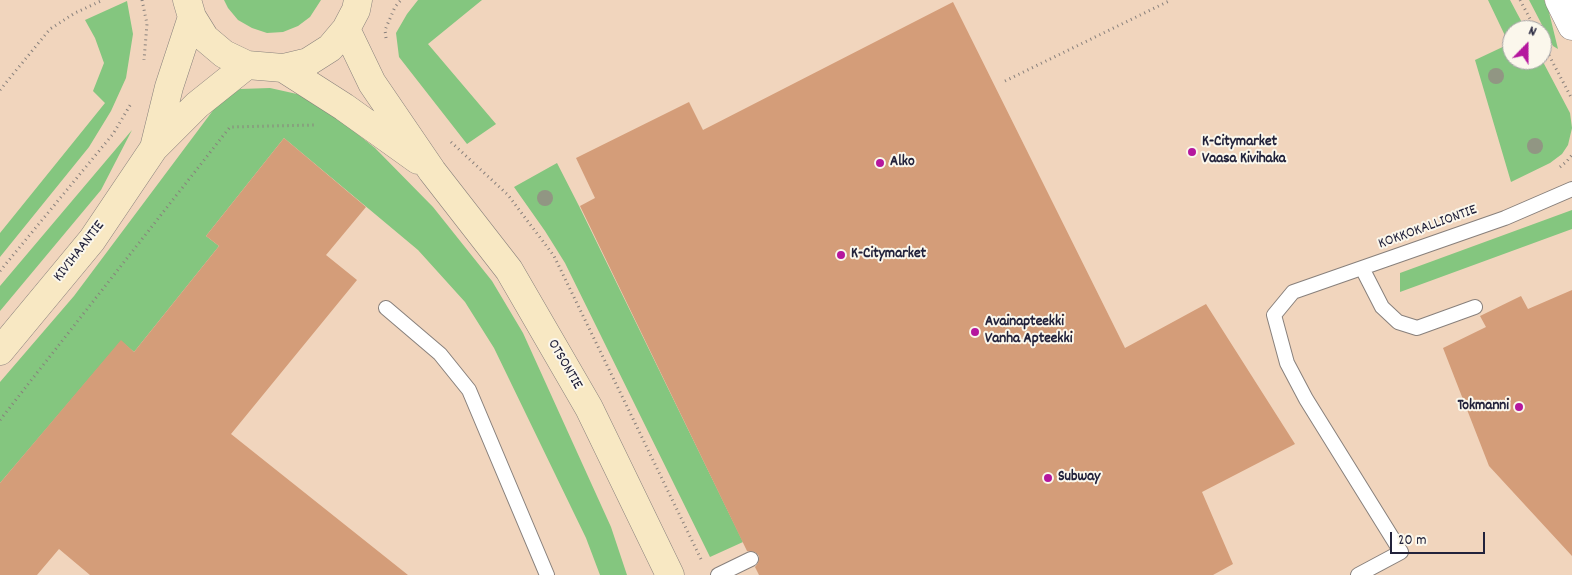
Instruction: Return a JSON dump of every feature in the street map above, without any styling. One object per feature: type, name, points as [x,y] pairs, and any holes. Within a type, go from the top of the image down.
[{"type":"main road","points":[[189,8],[205,38],[224,54],[247,65],[282,68],[308,62],[330,48],[346,29],[356,10],[358,0]]},
{"type":"main road","name":"KIVIHAANTIE","points":[[154,148],[189,8]]},
{"type":"main road","name":"OTSONTIE","points":[[346,29],[372,82],[432,171],[509,270],[588,408],[670,575]]},
{"type":"main road","name":"KIVIHAANTIE","points":[[0,351],[92,240],[154,148],[197,105],[247,65]]},
{"type":"main road","name":"OTSONTIE","points":[[282,68],[344,107],[432,171]]},
{"type":"street","points":[[1559,0],[1572,26]]},
{"type":"lane","name":"KOKKOKALLIONTIE","points":[[1358,575],[1401,552],[1306,399],[1287,364],[1274,315],[1293,292],[1505,218],[1572,189]]},
{"type":"lane","points":[[1362,268],[1382,307],[1398,322],[1417,328],[1475,307]]},
{"type":"lane","points":[[386,308],[440,354],[469,390],[547,575]]},
{"type":"lane","points":[[718,575],[751,560]]},
{"type":"path","points":[[0,90],[50,29],[75,13],[103,0]]},
{"type":"path","points":[[142,0],[147,24],[143,68]]},
{"type":"path","points":[[1005,81],[1171,0]]},
{"type":"path","points":[[1520,0],[1531,20]]},
{"type":"path","points":[[1552,61],[1572,100]]},
{"type":"path","points":[[0,271],[113,134],[132,103],[134,94]]},
{"type":"path","points":[[0,420],[230,127],[316,125],[333,117],[344,107]]},
{"type":"shaded area","points":[[0,0],[1572,0],[1572,575],[0,575]]},
{"type":"green space","points":[[224,0],[321,0],[310,17],[298,26],[283,32],[267,33],[252,28],[238,20]]},
{"type":"green space","points":[[418,0],[482,0],[428,44],[496,124],[467,144],[399,57],[396,33]]},
{"type":"green space","points":[[1488,0],[1510,0],[1521,20],[1502,20],[1502,29]]},
{"type":"green space","points":[[1529,0],[1544,0],[1551,20],[1539,20]]},
{"type":"green space","points":[[127,1],[133,34],[126,78],[111,111],[89,147],[0,257],[0,233],[105,103],[93,91],[104,63],[95,38],[85,20]]},
{"type":"green space","points":[[1552,24],[1558,49],[1552,44]]},
{"type":"green space","points":[[1502,47],[1502,70],[1547,70],[1570,113],[1572,128],[1568,145],[1562,154],[1550,163],[1511,182],[1475,60]]},
{"type":"green space","points":[[270,88],[297,94],[326,109],[375,148],[433,207],[492,281],[523,333],[611,527],[627,575],[600,575],[586,538],[494,348],[465,302],[418,250],[284,138],[206,236],[219,246],[134,352],[121,341],[0,483],[0,382],[74,296],[217,105],[240,89]]},
{"type":"green space","points":[[132,130],[101,190],[0,311],[0,286]]},
{"type":"green space","points":[[557,163],[743,542],[710,557],[565,263],[514,187]]},
{"type":"green space","points":[[1572,210],[1572,229],[1400,292],[1400,273]]},
{"type":"building","name":"K-Citymarket","points":[[953,2],[1125,348],[1206,304],[1295,444],[1202,492],[1233,564],[1213,575],[759,575],[755,567],[759,556],[755,552],[747,551],[580,206],[595,198],[576,158],[689,102],[703,130]]},
{"type":"building","points":[[284,138],[366,207],[326,255],[357,280],[231,434],[408,575],[90,575],[59,549],[37,575],[0,575],[0,483],[121,340],[134,352],[219,246],[206,236]]},
{"type":"building","name":"Tokmanni","points":[[1572,290],[1572,556],[1489,466],[1443,348],[1486,327],[1480,316],[1521,296],[1528,309]]},
{"type":"place","name":"K-Citymarket Vaasa Kivihaka","points":[[1192,152]]},
{"type":"place","name":"Alko","points":[[880,163]]},
{"type":"place","name":"K-Citymarket","points":[[841,255]]},
{"type":"place","name":"Avainapteekki Vanha Apteekki","points":[[975,332]]},
{"type":"place","name":"Tokmanni","points":[[1519,407]]},
{"type":"place","name":"Subway","points":[[1048,478]]}]
